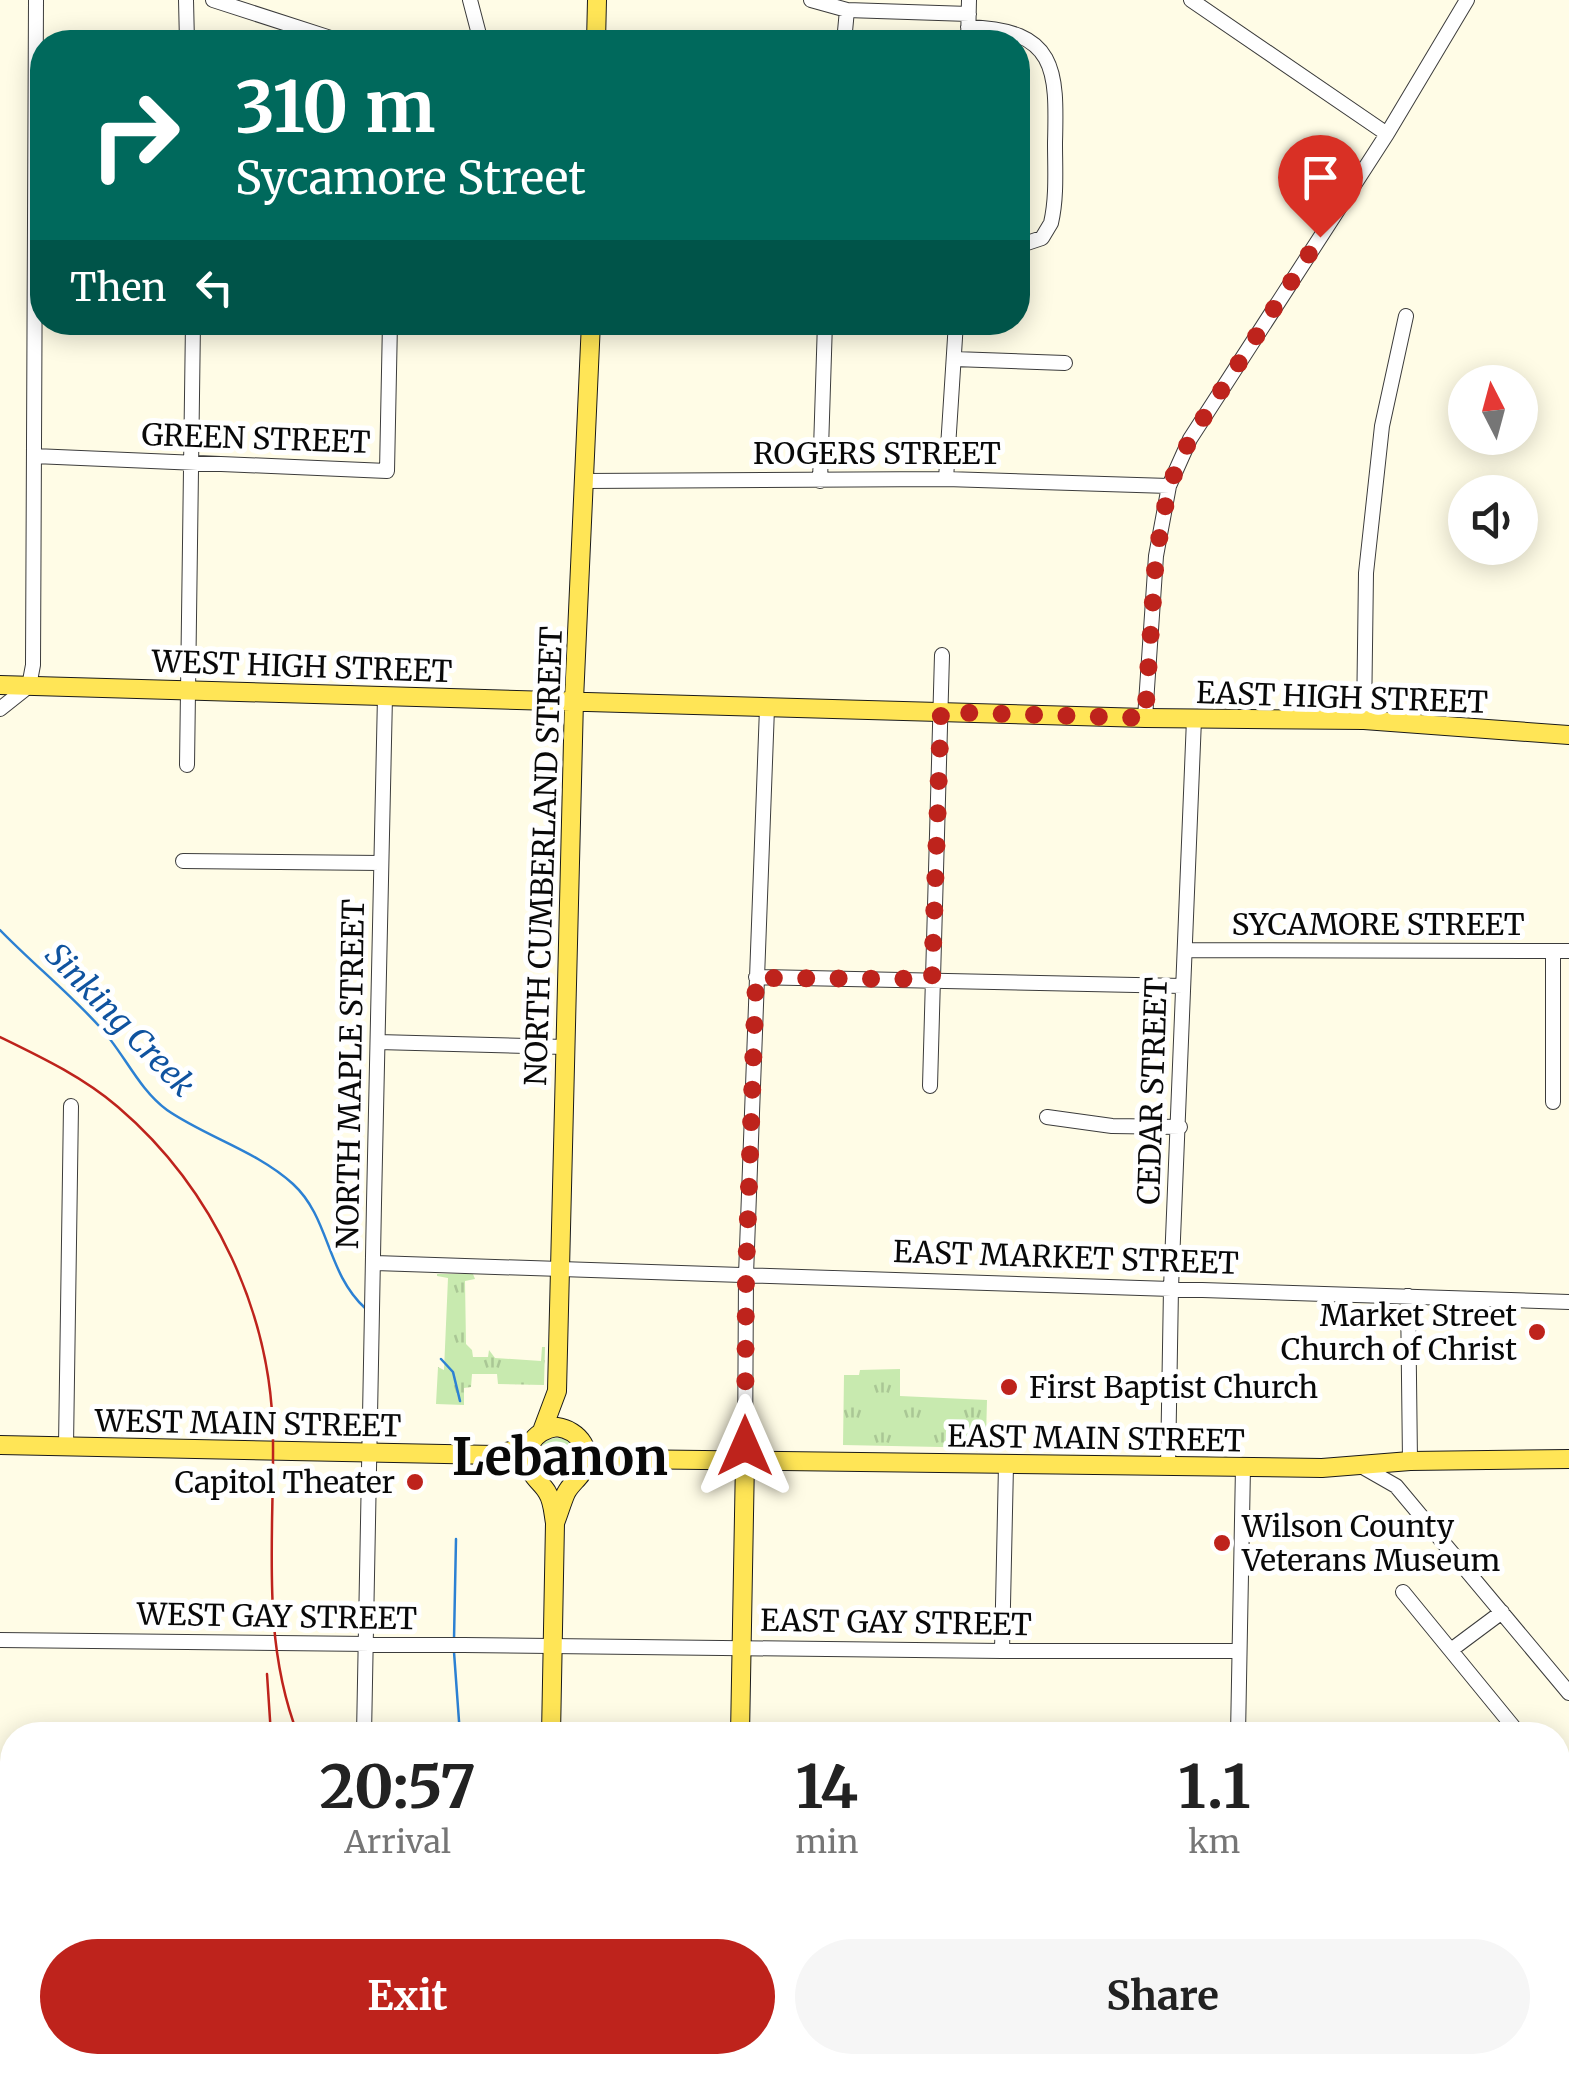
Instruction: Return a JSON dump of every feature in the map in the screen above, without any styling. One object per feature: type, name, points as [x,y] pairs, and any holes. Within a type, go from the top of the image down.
[{"type":"main road","points":[[596,30],[597,0]]},
{"type":"main road","name":"NORTH CUMBERLAND STREET","points":[[542,1431],[557,1391],[574,700],[590,335]]},
{"type":"main road","name":"WEST HIGH STREET","points":[[0,685],[574,700]]},
{"type":"main road","name":"EAST HIGH STREET","points":[[574,700],[1145,718],[1364,720],[1569,735]]},
{"type":"main road","name":"NORTH CUMBERLAND STREET","points":[[557,1391],[577,1436]]},
{"type":"main road","points":[[550,1722],[555,1523],[549,1494],[526,1458],[529,1446],[542,1431],[557,1427],[577,1436],[586,1452],[579,1476],[567,1492],[555,1523]]},
{"type":"main road","name":"EAST MAIN STREET","points":[[577,1436],[622,1459]]},
{"type":"main road","name":"WEST MAIN STREET","points":[[0,1445],[496,1455],[529,1446]]},
{"type":"main road","name":"WEST MAIN STREET","points":[[496,1455],[535,1476]]},
{"type":"main road","name":"EAST MAIN STREET","points":[[579,1476],[622,1459],[1243,1467],[1569,1459]]},
{"type":"main road","points":[[740,1722],[745,1460]]},
{"type":"main road","points":[[535,1476],[558,1487],[579,1476]]},
{"type":"street","points":[[36,0],[36,30]]},
{"type":"street","points":[[186,0],[187,30]]},
{"type":"street","points":[[213,0],[306,30]]},
{"type":"street","points":[[470,0],[478,30]]},
{"type":"street","points":[[811,0],[847,10],[968,21],[1004,30]]},
{"type":"street","points":[[1191,0],[1388,134]]},
{"type":"street","points":[[1145,718],[1156,556],[1169,486],[1190,439],[1388,134],[1467,0]]},
{"type":"street","points":[[845,30],[847,10]]},
{"type":"street","points":[[1030,43],[1051,63],[1055,77],[1051,222],[1042,238],[1030,242]]},
{"type":"street","points":[[1364,720],[1366,573],[1382,426],[1406,316]]},
{"type":"street","points":[[0,709],[29,686],[32,665],[38,335]]},
{"type":"street","points":[[187,766],[192,335]]},
{"type":"street","name":"GREEN STREET","points":[[34,456],[387,471],[390,335]]},
{"type":"street","points":[[820,481],[825,335]]},
{"type":"street","points":[[946,479],[955,335]]},
{"type":"street","points":[[954,359],[1065,363]]},
{"type":"street","name":"ROGERS STREET","points":[[584,481],[946,479],[1169,486]]},
{"type":"street","points":[[930,1086],[942,655]]},
{"type":"street","name":"NORTH MAPLE STREET","points":[[364,1722],[366,1453],[375,1262],[385,696]]},
{"type":"street","points":[[745,1460],[746,1275],[767,708]]},
{"type":"street","name":"CEDAR STREET","points":[[1168,1466],[1171,1288],[1194,718]]},
{"type":"street","points":[[183,861],[381,863]]},
{"type":"street","name":"SYCAMORE STREET","points":[[1186,950],[1561,952]]},
{"type":"street","points":[[1553,1102],[1561,952]]},
{"type":"street","points":[[756,978],[1183,986]]},
{"type":"street","points":[[378,1042],[565,1047]]},
{"type":"street","points":[[66,1446],[71,1106]]},
{"type":"street","points":[[1047,1117],[1112,1126],[1180,1127]]},
{"type":"street","name":"EAST MARKET STREET","points":[[375,1262],[1569,1302]]},
{"type":"street","points":[[1408,1296],[1410,1461]]},
{"type":"street","points":[[1002,1651],[1006,1465]]},
{"type":"street","points":[[1361,1466],[1396,1486],[1569,1693]]},
{"type":"street","points":[[1238,1722],[1243,1467]]},
{"type":"street","points":[[1403,1592],[1509,1722]]},
{"type":"street","points":[[1451,1650],[1502,1612]]},
{"type":"street","name":"WEST GAY STREET","points":[[0,1640],[553,1647]]},
{"type":"street","name":"EAST GAY STREET","points":[[553,1647],[1238,1650]]},
{"type":"green space","points":[[437,1274],[473,1274],[475,1279],[465,1281],[466,1344],[473,1357],[488,1357],[489,1350],[495,1358],[541,1361],[545,1347],[544,1385],[498,1384],[497,1374],[472,1374],[471,1387],[464,1388],[464,1405],[436,1404],[438,1367],[444,1370],[448,1278]]},
{"type":"green space","points":[[900,1369],[900,1396],[987,1400],[989,1448],[843,1445],[844,1375],[859,1375],[860,1370]]},
{"type":"green space","points":[[557,1438],[570,1444],[576,1457],[570,1470],[557,1476],[544,1470],[538,1457],[544,1444]]},
{"type":"waterway","name":"Sinking Creek","points":[[0,930],[99,1026],[139,1081],[167,1110],[264,1162],[293,1184],[314,1213],[342,1278],[365,1308]]},
{"type":"waterway","name":"Sinking Creek","points":[[441,1359],[453,1372],[460,1401]]},
{"type":"waterway","name":"Sinking Creek","points":[[454,1639],[456,1539]]},
{"type":"waterway","name":"Sinking Creek","points":[[454,1652],[459,1722]]},
{"type":"railway","points":[[0,1037],[76,1077],[118,1107],[183,1176],[232,1258],[262,1347],[270,1394],[274,1627],[294,1722]]},
{"type":"railway","points":[[267,1674],[270,1722]]},
{"type":"place","name":"Market Street Church of Christ","points":[[1537,1332]]},
{"type":"place","name":"First Baptist Church","points":[[1009,1387]]},
{"type":"place","name":"Capitol Theater","points":[[415,1482]]},
{"type":"place","name":"Wilson County Veterans Museum","points":[[1222,1543]]},
{"type":"district","name":"Lebanon","points":[[560,1457]]},
{"type":"route","points":[[745,1446],[746,1275],[756,978],[932,979],[941,712],[1145,718],[1156,556],[1169,486],[1190,439],[1320,237]]}]
